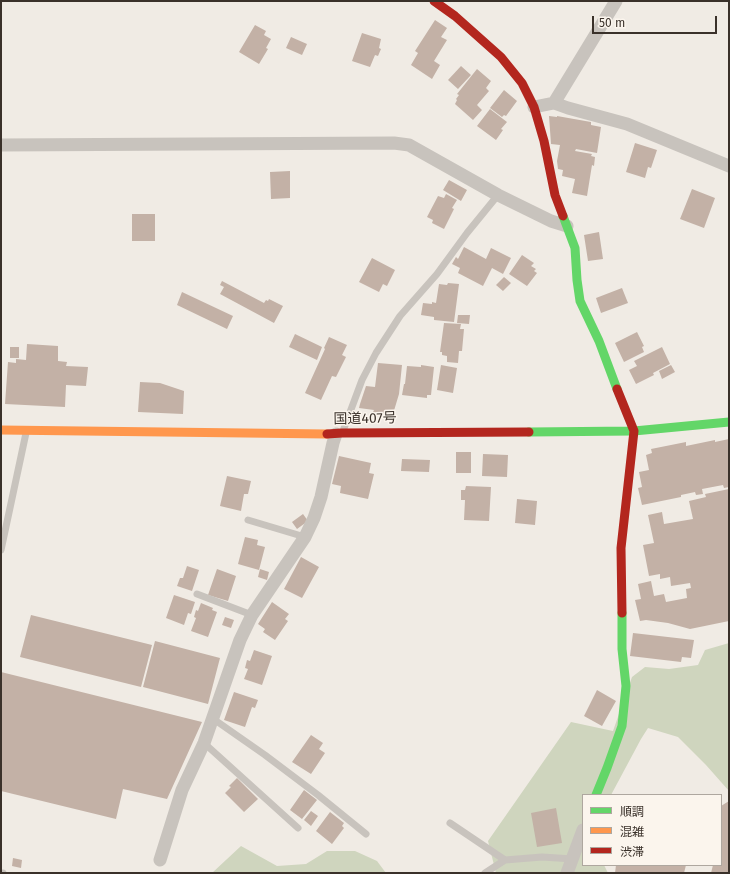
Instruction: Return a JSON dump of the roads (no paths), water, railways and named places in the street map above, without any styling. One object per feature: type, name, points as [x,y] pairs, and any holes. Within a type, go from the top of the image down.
[{"type":"main road","points":[[434,1],[455,16],[501,57],[522,83],[534,107],[544,141],[555,195],[575,248],[580,301],[599,341],[634,430],[621,548],[622,649],[626,686],[622,726],[596,794]]},
{"type":"main road","name":"国道407号","points":[[1,430],[339,433],[634,430],[729,422]]},
{"type":"street","points":[[554,103],[616,1]]},
{"type":"street","points":[[534,107],[554,103],[627,124],[729,166]]},
{"type":"street","points":[[1,145],[394,143],[409,145],[498,195],[551,221],[567,226]]},
{"type":"street","points":[[160,860],[182,790],[204,743],[240,640],[252,615],[305,536],[314,518],[321,497],[333,443],[339,433]]},
{"type":"street","points":[[570,869],[582,833]]},
{"type":"lane","points":[[339,433],[376,352],[400,316],[437,274],[467,233],[498,195]]},
{"type":"lane","points":[[1,550],[27,430]]},
{"type":"lane","points":[[248,520],[305,536]]},
{"type":"lane","points":[[197,594],[252,615]]},
{"type":"lane","points":[[212,718],[312,790],[366,834]]},
{"type":"lane","points":[[204,743],[298,828]]},
{"type":"lane","points":[[450,823],[505,860]]},
{"type":"lane","points":[[485,873],[505,860],[542,857],[570,869]]}]
